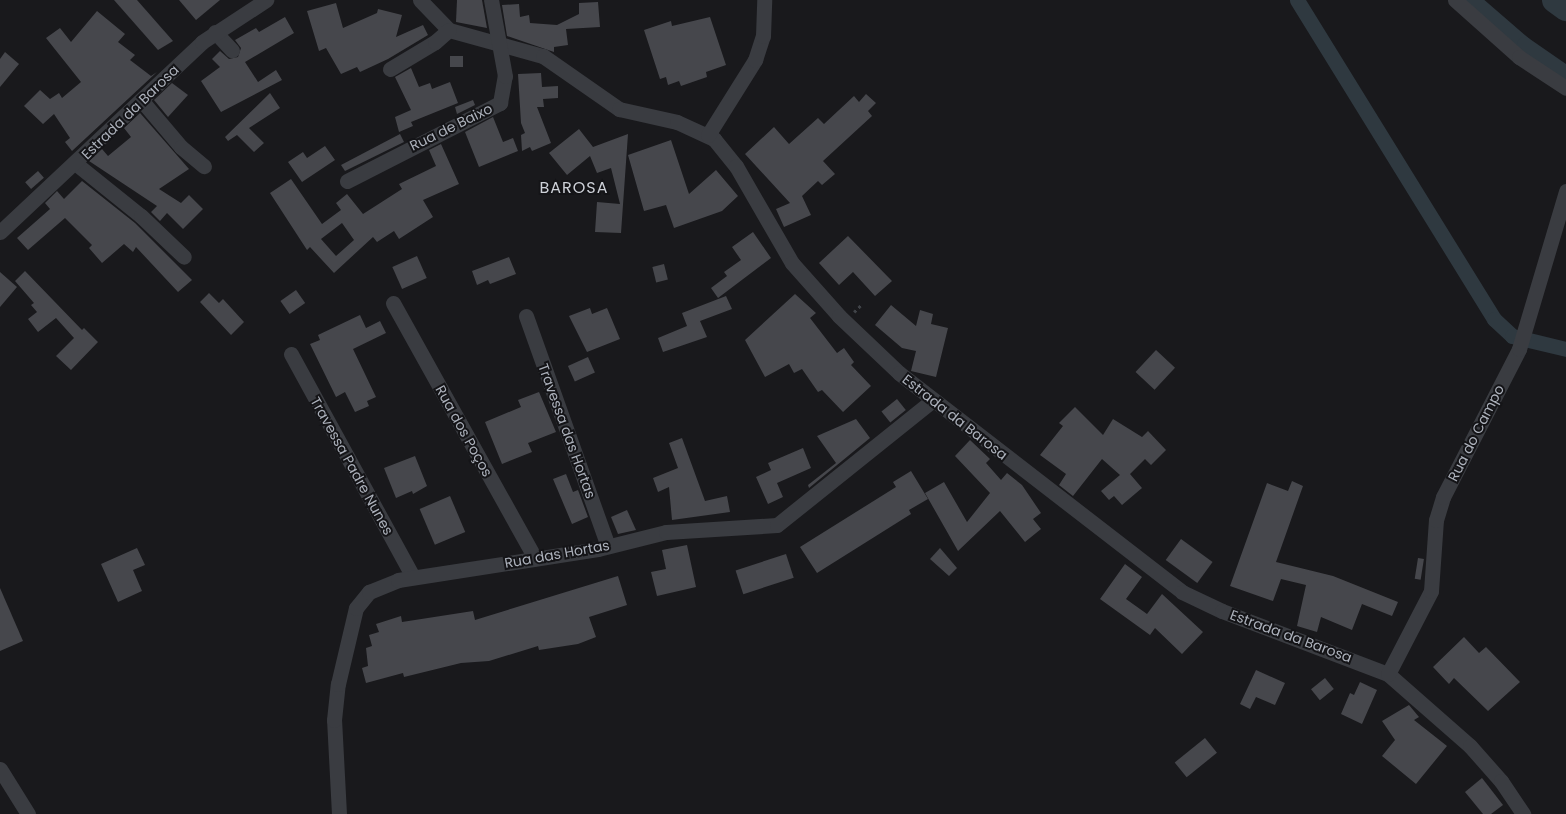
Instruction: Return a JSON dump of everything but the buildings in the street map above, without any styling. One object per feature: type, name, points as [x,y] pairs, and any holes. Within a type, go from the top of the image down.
[{"type":"street","name":"Estrada da Barosa","points":[[0,232],[215,32],[266,0]]},
{"type":"street","points":[[390,69],[435,42],[449,30],[420,0]]},
{"type":"street","points":[[491,0],[497,43]]},
{"type":"street","points":[[708,135],[755,60],[763,36],[764,0]]},
{"type":"street","points":[[1455,0],[1519,57],[1566,88]]},
{"type":"street","name":"Estrada da Barosa","points":[[449,30],[555,62],[619,109],[677,122],[708,135],[722,146],[736,166],[792,263],[866,344],[932,401],[1182,592],[1222,611],[1388,674],[1470,746],[1501,781],[1523,814]]},
{"type":"street","points":[[215,32],[232,50]]},
{"type":"street","name":"Rua de Baixo","points":[[347,181],[500,103],[505,76],[497,43]]},
{"type":"street","points":[[142,100],[181,147],[204,166]]},
{"type":"street","points":[[75,163],[141,216],[184,257]]},
{"type":"street","name":"Rua do Campo","points":[[1388,674],[1431,591],[1436,520],[1443,497],[1519,349],[1566,191]]},
{"type":"street","name":"Rua dos Poços","points":[[393,303],[535,558]]},
{"type":"street","name":"Travessa das Hortas","points":[[526,316],[608,546]]},
{"type":"street","name":"Travessa Padre Nunes","points":[[291,354],[413,577]]},
{"type":"street","name":"Rua das Hortas","points":[[339,814],[334,720],[338,684],[356,608],[370,592],[398,580],[608,546],[666,532],[777,525],[932,401]]},
{"type":"street","points":[[0,769],[28,814]]},
{"type":"waterway","points":[[1297,0],[1494,319],[1512,336],[1566,349]]},
{"type":"waterway","points":[[1473,0],[1524,44],[1566,73]]},
{"type":"waterway","points":[[1555,0],[1566,8]]},
{"type":"district","name":"BAROSA","points":[[574,188]]}]
